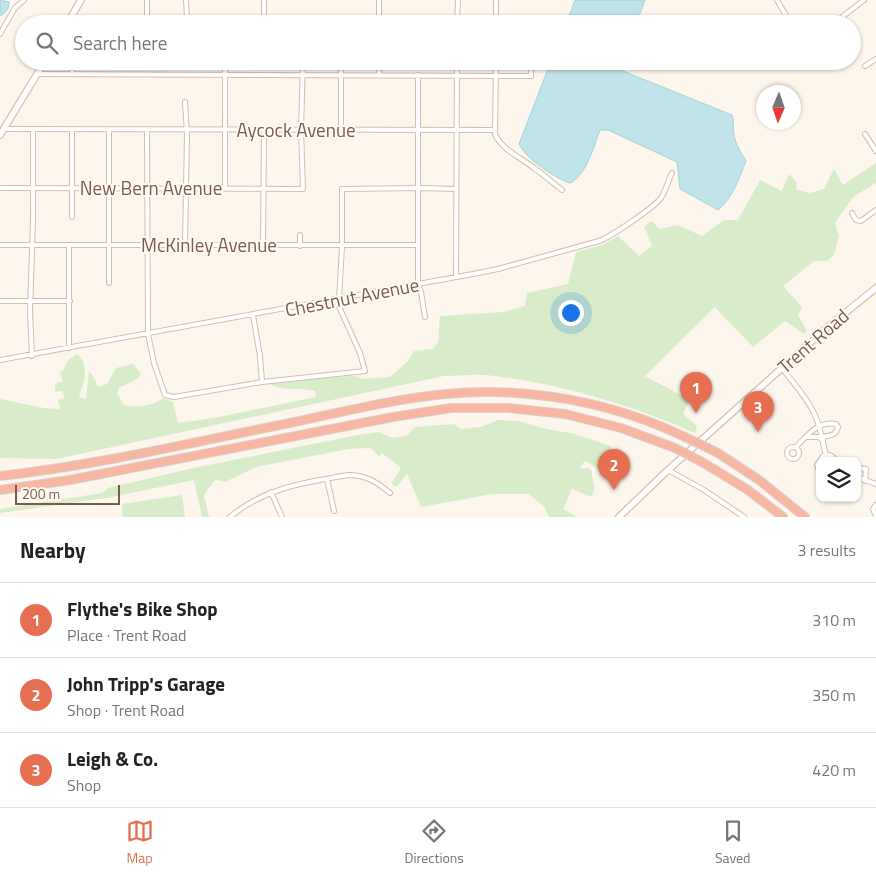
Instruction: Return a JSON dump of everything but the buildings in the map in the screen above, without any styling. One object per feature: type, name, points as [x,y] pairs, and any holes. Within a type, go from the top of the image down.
[{"type":"highway","points":[[0,476],[60,468],[401,400],[466,392],[517,393],[575,401],[626,413],[685,437],[718,453],[759,480],[804,516]]},
{"type":"highway","points":[[0,490],[70,480],[393,417],[451,408],[508,408],[565,414],[621,428],[675,448],[748,490],[781,516]]},
{"type":"highway","points":[[0,470],[60,468]]},
{"type":"highway","points":[[0,494],[28,487]]},
{"type":"street","points":[[0,34],[16,8],[24,0]]},
{"type":"street","points":[[74,15],[81,0]]},
{"type":"street","points":[[147,0],[147,15]]},
{"type":"street","points":[[186,0],[187,15]]},
{"type":"street","points":[[264,0],[264,15]]},
{"type":"street","points":[[379,0],[379,15]]},
{"type":"street","points":[[457,15],[458,0]]},
{"type":"street","points":[[496,0],[496,15]]},
{"type":"street","points":[[777,0],[786,15]]},
{"type":"street","points":[[845,15],[864,0]]},
{"type":"street","points":[[865,66],[876,59]]},
{"type":"street","points":[[0,135],[39,70]]},
{"type":"street","points":[[225,70],[225,188]]},
{"type":"street","points":[[301,130],[303,70]]},
{"type":"street","points":[[340,130],[341,70]]},
{"type":"street","points":[[379,70],[379,75]]},
{"type":"street","points":[[456,70],[456,278]]},
{"type":"street","points":[[496,70],[495,130],[497,139],[506,149],[562,190]]},
{"type":"street","points":[[37,74],[530,76],[530,70]]},
{"type":"street","points":[[418,75],[418,284],[425,317]]},
{"type":"street","points":[[185,102],[187,130],[185,245]]},
{"type":"street","name":"Aycock Avenue","points":[[4,129],[147,131],[495,130]]},
{"type":"street","points":[[32,130],[33,188],[30,301],[32,356]]},
{"type":"street","points":[[72,130],[72,217]]},
{"type":"street","points":[[109,283],[110,130]]},
{"type":"street","points":[[263,245],[264,130]]},
{"type":"street","name":"New Bern Avenue","points":[[0,188],[303,189],[301,130]]},
{"type":"street","points":[[147,131],[148,334],[154,363],[165,395],[174,397],[262,382],[365,371],[360,353],[337,299],[342,246],[342,189],[456,189]]},
{"type":"street","points":[[864,134],[876,151]]},
{"type":"street","name":"Chestnut Avenue","points":[[0,360],[32,356],[456,278],[498,269],[603,240],[620,230],[657,202],[666,188],[672,173]]},
{"type":"street","points":[[852,214],[856,220],[861,221],[876,210]]},
{"type":"street","points":[[300,235],[300,246]]},
{"type":"street","name":"McKinley Avenue","points":[[0,245],[418,245]]},
{"type":"street","points":[[68,245],[69,348]]},
{"type":"street","name":"Trent Road","points":[[619,517],[668,470],[782,368],[850,308],[876,289]]},
{"type":"street","points":[[0,301],[70,301]]},
{"type":"street","points":[[253,315],[262,382]]},
{"type":"street","points":[[782,368],[808,402],[819,425],[826,455]]},
{"type":"street","points":[[796,447],[819,425],[828,423],[836,424],[838,427],[837,432],[823,438],[807,437]]},
{"type":"street","points":[[822,457],[826,455],[834,457]]},
{"type":"street","points":[[861,468],[866,468],[866,480]]},
{"type":"street","points":[[668,470],[704,490],[744,517]]},
{"type":"street","points":[[230,517],[256,499],[272,492],[327,479],[358,475],[375,481],[390,492]]},
{"type":"street","points":[[861,478],[876,484]]},
{"type":"street","points":[[327,479],[334,511]]},
{"type":"street","points":[[272,492],[282,517]]},
{"type":"street","points":[[876,505],[873,510],[876,516]]},
{"type":"green space","points":[[876,163],[876,183],[853,197],[835,223],[839,236],[834,255],[827,261],[814,261],[783,286],[802,307],[798,315],[807,331],[804,334],[785,321],[753,347],[715,307],[645,376],[690,400],[683,414],[697,426],[695,433],[619,404],[566,389],[486,375],[470,375],[444,376],[56,459],[0,458],[0,399],[44,408],[60,409],[58,400],[65,398],[62,391],[55,392],[55,386],[58,382],[63,382],[60,372],[63,371],[68,360],[77,354],[85,369],[83,385],[79,396],[81,398],[86,399],[89,371],[98,387],[107,384],[116,368],[133,364],[141,375],[119,388],[117,393],[124,405],[145,406],[163,398],[173,402],[178,423],[214,418],[316,397],[315,391],[286,389],[270,384],[354,376],[364,379],[390,377],[408,361],[414,351],[433,349],[438,342],[440,316],[504,312],[525,306],[527,293],[568,284],[576,252],[602,245],[618,236],[639,256],[652,246],[644,226],[652,221],[659,229],[678,225],[702,236],[724,220],[738,220],[760,180],[782,191],[789,174],[796,181],[797,190],[810,193],[824,189],[834,169],[843,185]]},
{"type":"green space","points":[[498,420],[518,421],[575,434],[611,446],[610,455],[621,464],[623,470],[620,474],[611,474],[585,461],[580,467],[582,469],[588,468],[592,471],[593,493],[591,497],[572,489],[563,509],[577,517],[549,517],[544,506],[528,494],[492,494],[421,507],[407,474],[397,486],[393,485],[392,483],[401,468],[382,453],[380,457],[370,448],[348,449],[256,467],[225,482],[214,481],[204,495],[209,517],[202,517],[194,480],[107,498],[0,513],[0,509],[102,493],[108,488],[198,467],[358,435],[379,432],[393,438],[406,436],[415,427],[454,424],[461,429],[481,427]]},
{"type":"green space","points":[[182,495],[185,517],[123,517],[122,504]]},
{"type":"water","points":[[0,0],[9,2],[8,9],[1,16]]},
{"type":"water","points":[[575,0],[645,0],[639,15],[569,15]]},
{"type":"water","points":[[548,70],[622,70],[732,115],[735,139],[746,161],[728,200],[718,210],[680,189],[677,162],[608,130],[600,130],[585,167],[581,174],[570,183],[534,162],[519,144]]},
{"type":"place","name":"Flythe's Bike Shop","points":[[696,413]]},
{"type":"place","name":"Leigh & Co.","points":[[758,432]]},
{"type":"place","name":"John Tripp's Garage","points":[[614,490]]}]
